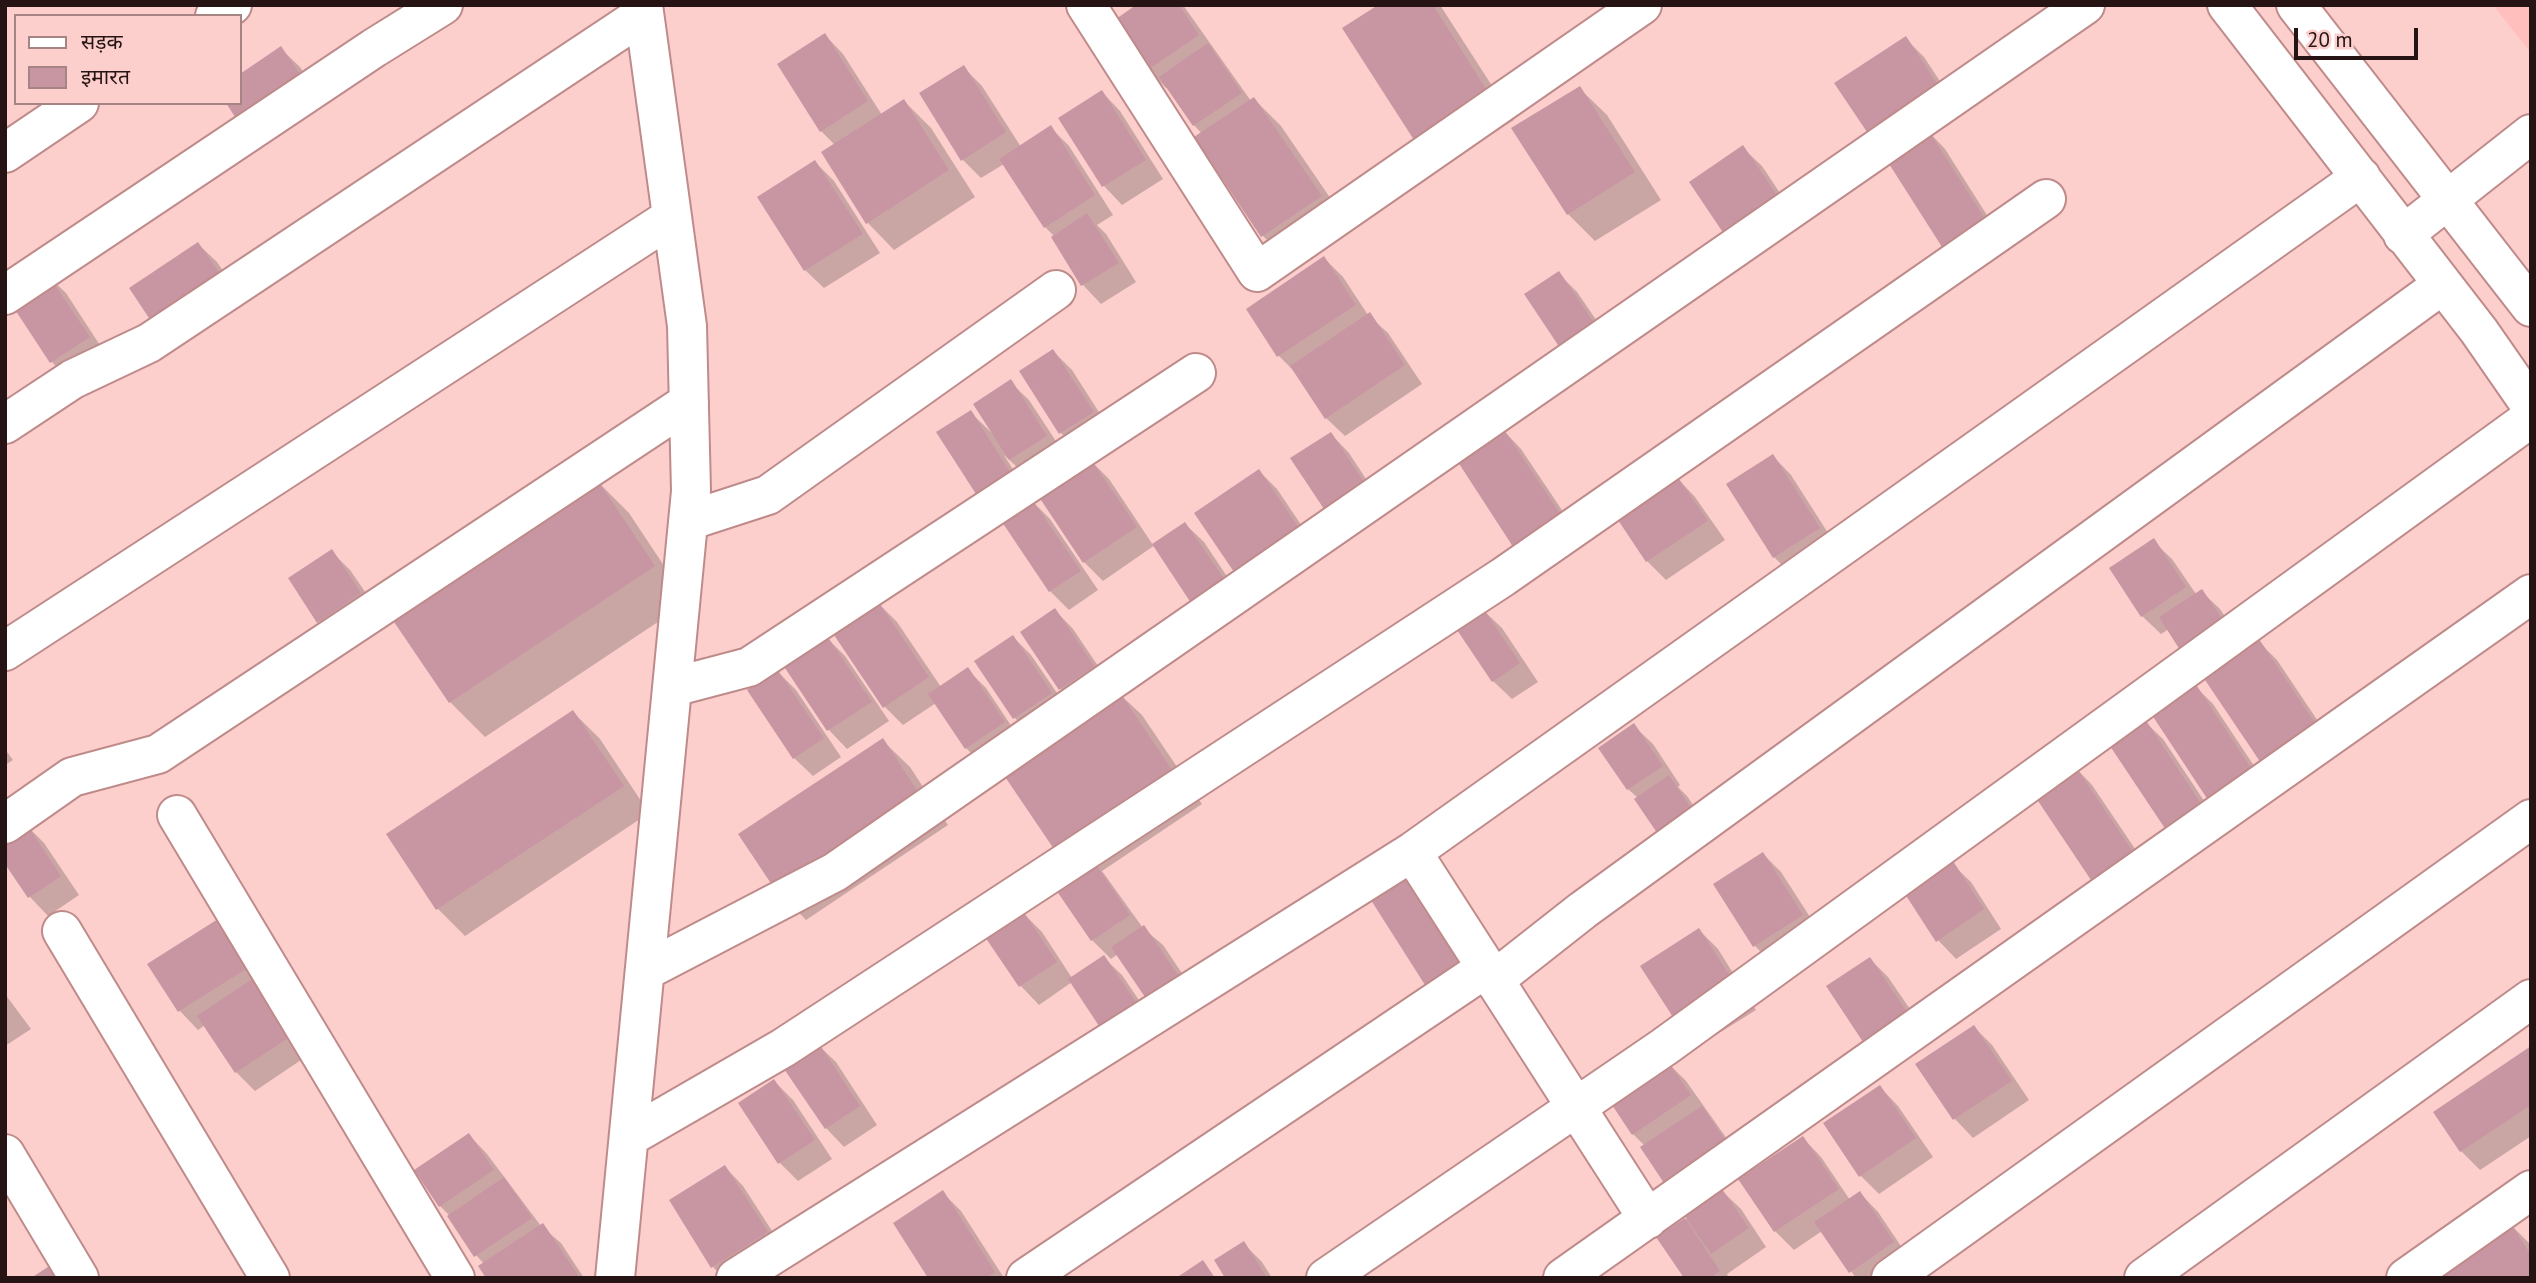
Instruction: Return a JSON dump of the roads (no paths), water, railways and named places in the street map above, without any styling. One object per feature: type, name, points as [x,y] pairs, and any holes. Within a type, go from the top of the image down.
[{"type":"street","points":[[5,295],[374,48],[443,5]]},
{"type":"street","points":[[1086,5],[1257,272],[1642,5]]},
{"type":"street","points":[[645,971],[835,872],[2085,5]]},
{"type":"street","points":[[2227,5],[2479,331],[2531,406]]},
{"type":"street","points":[[2297,5],[2531,307]]},
{"type":"street","points":[[5,424],[73,379],[149,343],[644,10],[687,326],[691,491],[628,1138],[611,1274]]},
{"type":"street","points":[[5,153],[76,105]]},
{"type":"street","points":[[2403,235],[2531,134]]},
{"type":"street","points":[[736,1278],[1412,852],[2361,177]]},
{"type":"street","points":[[628,1138],[783,1048],[1503,577],[2046,199]]},
{"type":"street","points":[[5,651],[672,216]]},
{"type":"street","points":[[1026,1278],[1490,974],[1583,910],[2442,285]]},
{"type":"street","points":[[688,521],[768,495],[1056,290]]},
{"type":"street","points":[[673,687],[749,667],[1196,373]]},
{"type":"street","points":[[5,824],[72,777],[158,754],[689,402]]},
{"type":"street","points":[[1326,1278],[1675,1039],[2531,418]]},
{"type":"street","points":[[1563,1278],[2531,594]]},
{"type":"street","points":[[177,815],[455,1278]]},
{"type":"street","points":[[1891,1278],[2531,819]]},
{"type":"street","points":[[1412,852],[1648,1219]]},
{"type":"street","points":[[62,931],[270,1278]]},
{"type":"street","points":[[2144,1278],[2531,999]]},
{"type":"street","points":[[5,1154],[79,1278]]},
{"type":"street","points":[[2406,1278],[2531,1190]]}]
